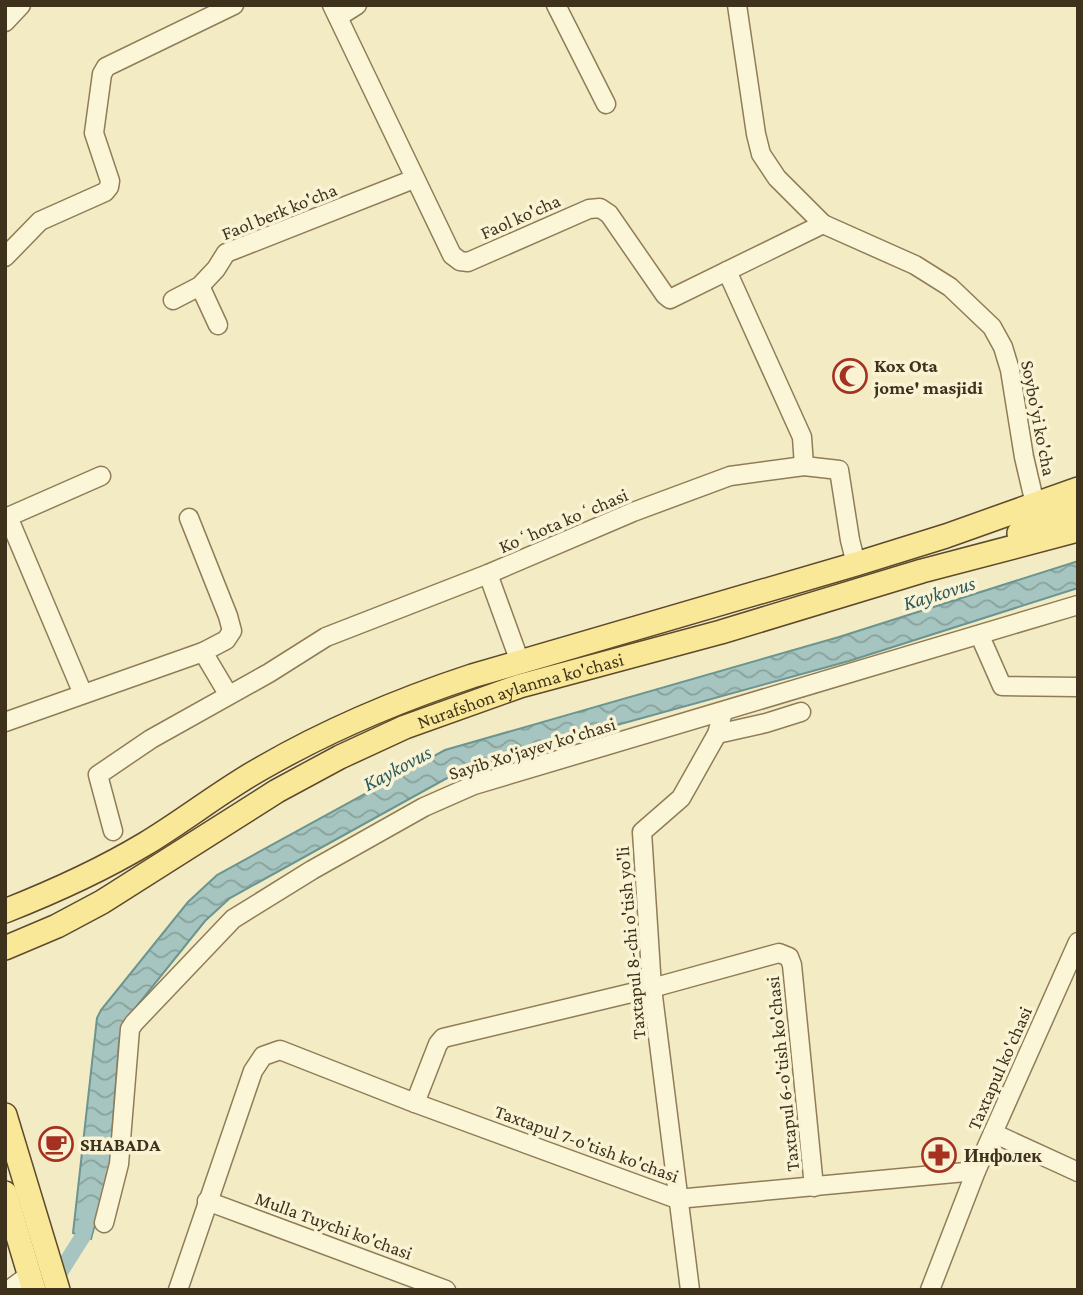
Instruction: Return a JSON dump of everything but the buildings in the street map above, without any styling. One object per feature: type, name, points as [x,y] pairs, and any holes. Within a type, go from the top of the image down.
[{"type":"main road","points":[[1035,504],[1078,483]]},
{"type":"main road","name":"Nurafshon aylanma ko'chasi","points":[[5,911],[92,873],[172,827],[248,776],[329,733],[428,691],[856,564],[1078,489]]},
{"type":"main road","points":[[922,571],[1078,510]]},
{"type":"main road","name":"Nurafshon aylanma ko'chasi","points":[[5,948],[80,914],[247,809],[319,768],[373,741],[447,710],[520,686],[721,632],[922,571],[1078,530]]},
{"type":"main road","points":[[172,827],[170,835],[173,842],[178,848],[187,849]]},
{"type":"main road","points":[[5,1115],[58,1290]]},
{"type":"main road","points":[[5,1193],[32,1284]]},
{"type":"street","points":[[5,22],[21,5]]},
{"type":"street","points":[[5,257],[40,221],[105,192],[109,187],[110,181],[94,133],[102,74],[106,67],[234,5]]},
{"type":"street","points":[[335,11],[357,5]]},
{"type":"street","points":[[556,5],[606,104]]},
{"type":"street","name":"Soybo'yi ko'cha","points":[[737,5],[761,154],[777,178],[822,224],[915,265],[950,287],[992,327],[1003,347],[1010,370],[1024,457],[1035,504]]},
{"type":"street","name":"Faol ko'cha","points":[[335,11],[414,179],[452,255],[460,261],[468,262],[595,207],[609,214],[670,299],[822,224]]},
{"type":"street","name":"Faol berk ko'cha","points":[[173,300],[200,286],[226,253],[414,179]]},
{"type":"street","points":[[727,271],[803,437],[804,467]]},
{"type":"street","points":[[200,286],[218,324]]},
{"type":"street","name":"Koʻhota koʻchasi","points":[[113,831],[98,775],[151,739],[269,673],[326,637],[488,574],[633,512],[730,476],[804,467],[839,470],[856,564]]},
{"type":"street","points":[[83,694],[9,519],[10,516],[101,476]]},
{"type":"street","points":[[5,722],[203,652],[226,640],[232,631],[228,616],[189,518]]},
{"type":"street","points":[[488,574],[520,662]]},
{"type":"street","name":"Sayib Xo'jayev ko'chasi","points":[[104,1223],[119,1164],[130,1029],[226,924],[312,870],[424,807],[474,785],[1078,606]]},
{"type":"street","points":[[981,636],[1002,686],[1078,687]]},
{"type":"street","points":[[203,652],[228,694]]},
{"type":"street","name":"Taxtapul 8-chi o'tish yo'li","points":[[690,1290],[652,988],[642,832],[681,798],[716,734],[723,712]]},
{"type":"street","points":[[716,734],[801,712]]},
{"type":"street","name":"Taxtapul ko'chasi","points":[[930,1290],[975,1171],[1078,942]]},
{"type":"street","name":"Taxtapul 6-o'tish ko'chasi","points":[[652,988],[779,953],[789,957],[792,965],[814,1187]]},
{"type":"street","points":[[415,1103],[438,1044],[443,1038],[652,988]]},
{"type":"street","name":"Taxtapul 7-o'tish ko'chasi","points":[[207,1200],[253,1071],[262,1056],[280,1050],[415,1103],[677,1199],[975,1171]]},
{"type":"street","points":[[993,1133],[1078,1172]]},
{"type":"street","points":[[177,1290],[207,1200]]},
{"type":"street","name":"Mulla Tuychi ko'chasi","points":[[207,1200],[446,1290]]},
{"type":"street","points":[[9,1290],[32,1284]]},
{"type":"water","points":[[1078,561],[1078,588],[849,661],[526,750],[458,772],[230,898],[205,921],[124,1022],[119,1042],[109,1173],[91,1239],[73,1233],[97,1018],[188,902],[217,875],[445,750],[839,637]]},
{"type":"waterway","name":"Kaykovus","points":[[52,1285],[83,1236],[88,1216]]},
{"type":"place","name":"Kox Ota jome' masjidi","points":[[850,376]]},
{"type":"place","name":"SHABADA","points":[[56,1144]]},
{"type":"place","name":"Инфолек","points":[[939,1155]]}]
